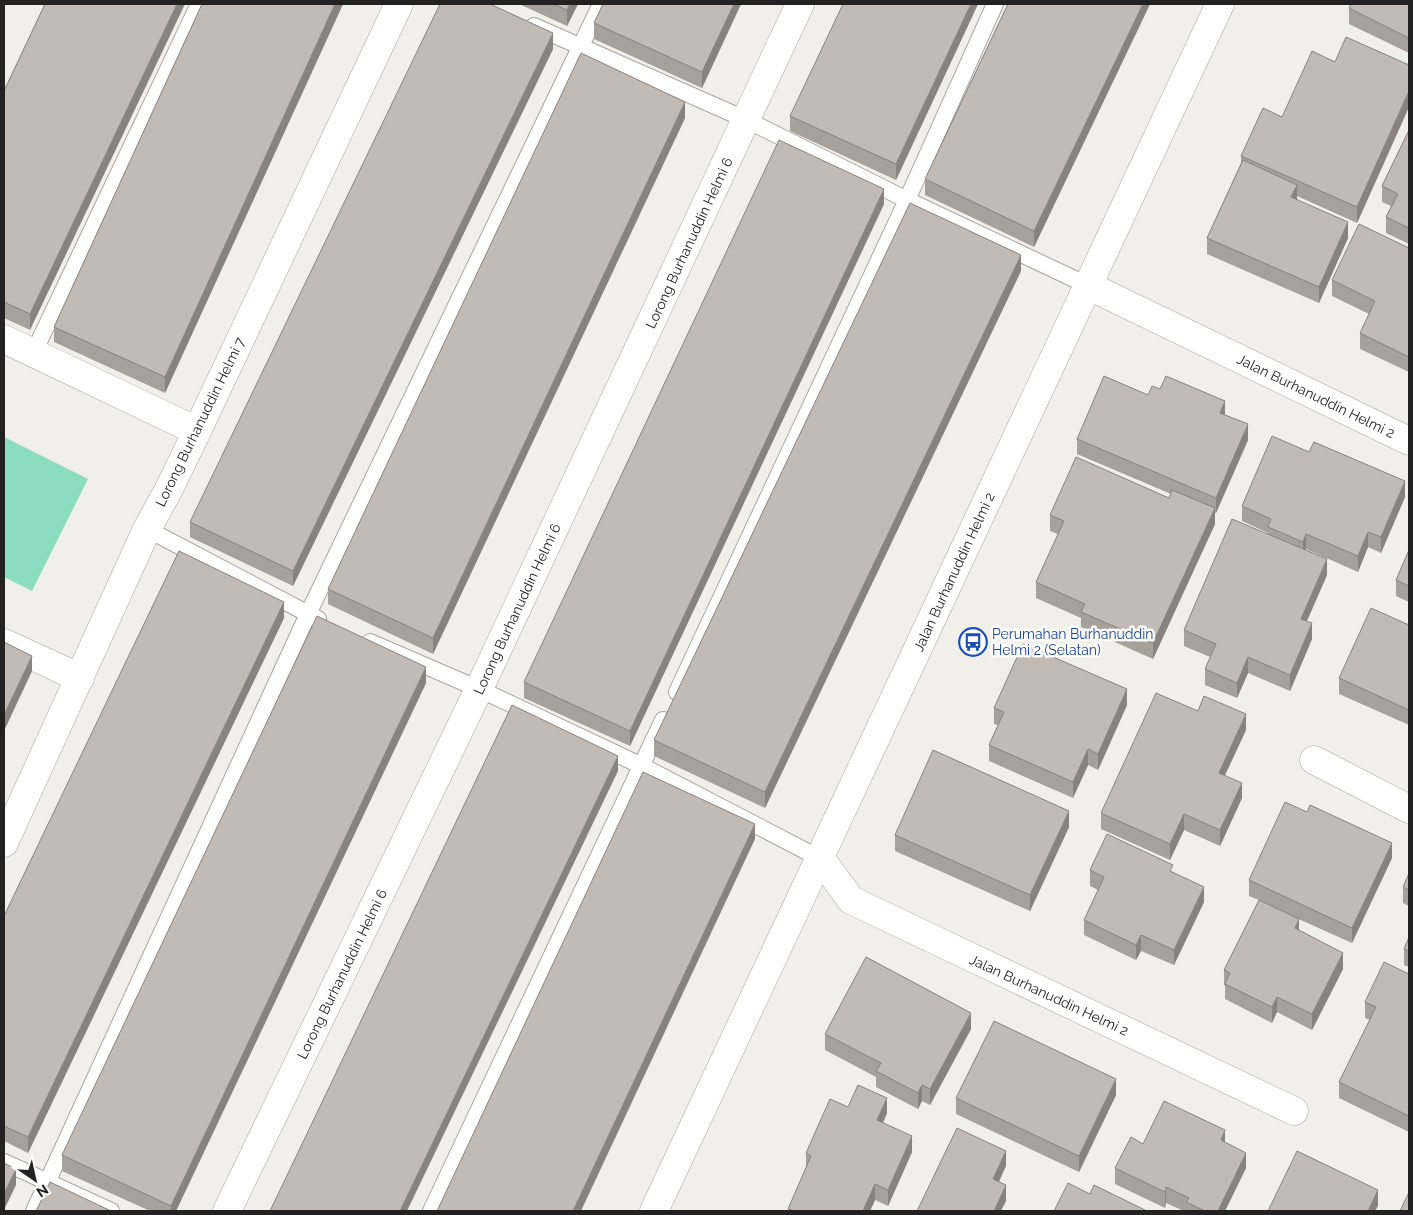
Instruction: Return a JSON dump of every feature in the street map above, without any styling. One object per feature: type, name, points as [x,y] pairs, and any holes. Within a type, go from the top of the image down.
[{"type":"street","name":"Lorong Burhanuddin Helmi 7","points":[[4,843],[147,529],[197,432],[400,4]]},
{"type":"street","name":"Lorong Burhanuddin Helmi 6","points":[[227,1211],[479,689],[800,4]]},
{"type":"street","name":"Jalan Burhanuddin Helmi 2","points":[[654,1211],[821,859],[1087,284],[1220,4]]},
{"type":"street","name":"Jalan Burhanuddin Helmi 2","points":[[1087,284],[1409,441]]},
{"type":"street","points":[[4,339],[197,432]]},
{"type":"street","points":[[4,643],[80,678]]},
{"type":"street","points":[[1314,760],[1409,808]]},
{"type":"street","name":"Jalan Burhanuddin Helmi 2","points":[[821,859],[851,900],[1294,1111]]},
{"type":"lane","points":[[34,352],[199,4]]},
{"type":"lane","points":[[34,1211],[308,614],[601,4]]},
{"type":"lane","points":[[431,1211],[907,200],[995,4]]},
{"type":"lane","points":[[520,20],[747,120],[907,200],[1087,284]]},
{"type":"lane","points":[[147,529],[308,614],[335,626]]},
{"type":"lane","points":[[353,634],[479,689],[642,766],[821,859]]},
{"type":"lane","points":[[4,1162],[111,1211]]},
{"type":"green space","points":[[4,437],[88,479],[32,591],[4,577]]},
{"type":"building","points":[[45,4],[177,4],[30,314],[4,302],[4,91]]},
{"type":"building","points":[[202,4],[335,4],[165,377],[54,327]]},
{"type":"building","points":[[440,4],[490,4],[553,33],[293,571],[190,522]]},
{"type":"building","points":[[553,4],[570,4],[567,10]]},
{"type":"building","points":[[603,4],[734,4],[702,72],[594,23]]},
{"type":"building","points":[[843,4],[971,4],[896,164],[790,116]]},
{"type":"building","points":[[1008,4],[1143,4],[1034,231],[925,179]]},
{"type":"building","points":[[1351,4],[1409,4],[1409,38],[1349,8]]},
{"type":"building","points":[[1346,37],[1409,65],[1409,91],[1357,207],[1241,156],[1263,108],[1282,117],[1312,51],[1335,62]]},
{"type":"building","points":[[581,53],[685,102],[433,638],[328,589]]},
{"type":"building","points":[[1409,130],[1409,228],[1386,217],[1398,194],[1382,186]]},
{"type":"building","points":[[779,140],[884,189],[630,731],[524,682]]},
{"type":"building","points":[[1243,160],[1297,185],[1291,197],[1348,222],[1319,287],[1207,238]]},
{"type":"building","points":[[910,203],[1021,255],[765,792],[654,740]]},
{"type":"building","points":[[1359,224],[1409,248],[1409,357],[1360,333],[1375,301],[1332,280]]},
{"type":"building","points":[[1104,376],[1148,395],[1152,386],[1160,389],[1166,376],[1225,401],[1220,413],[1248,424],[1216,498],[1077,439]]},
{"type":"building","points":[[1272,436],[1309,452],[1314,442],[1405,481],[1381,537],[1368,532],[1358,556],[1306,534],[1303,542],[1268,527],[1271,519],[1242,506]]},
{"type":"building","points":[[1076,457],[1169,498],[1172,490],[1215,508],[1153,643],[1081,612],[1085,604],[1036,582],[1064,521],[1050,515]]},
{"type":"building","points":[[1232,519],[1327,559],[1301,619],[1312,623],[1290,675],[1248,657],[1237,683],[1205,669],[1216,644],[1184,630]]},
{"type":"building","points":[[1409,550],[1409,586],[1396,580]]},
{"type":"building","points":[[179,551],[284,602],[28,1137],[4,1126],[4,916]]},
{"type":"building","points":[[1371,608],[1409,625],[1409,710],[1339,678]]},
{"type":"building","points":[[317,616],[426,667],[171,1206],[62,1155]]},
{"type":"building","points":[[4,642],[32,656],[4,715]]},
{"type":"building","points":[[1023,644],[1127,689],[1098,754],[1088,749],[1073,782],[989,745],[1004,712],[994,708]]},
{"type":"building","points":[[1156,693],[1198,711],[1204,696],[1246,714],[1219,773],[1242,783],[1220,830],[1184,814],[1170,844],[1101,813]]},
{"type":"building","points":[[512,705],[618,756],[400,1211],[270,1211]]},
{"type":"building","points":[[933,750],[1069,811],[1030,895],[895,835]]},
{"type":"building","points":[[643,772],[755,824],[573,1211],[437,1211]]},
{"type":"building","points":[[1285,802],[1307,812],[1310,805],[1392,843],[1352,928],[1249,880]]},
{"type":"building","points":[[1107,834],[1173,865],[1170,871],[1204,887],[1174,950],[1141,935],[1136,945],[1084,920],[1104,877],[1090,870]]},
{"type":"building","points":[[1409,873],[1409,890],[1403,887]]},
{"type":"building","points":[[1259,900],[1299,919],[1295,928],[1343,953],[1312,1014],[1277,997],[1272,1007],[1225,984],[1230,973],[1224,970]]},
{"type":"building","points":[[1409,937],[1409,951],[1404,949]]},
{"type":"building","points":[[866,957],[971,1013],[930,1089],[922,1085],[918,1093],[876,1071],[881,1063],[825,1034]]},
{"type":"building","points":[[1384,962],[1409,974],[1409,1116],[1339,1082],[1376,1007],[1365,1002]]},
{"type":"building","points":[[994,1021],[1116,1079],[1079,1156],[956,1098]]},
{"type":"building","points":[[858,1085],[887,1098],[877,1120],[912,1136],[888,1190],[875,1184],[863,1211],[794,1211],[788,1209],[811,1156],[806,1153],[830,1099],[848,1107]]},
{"type":"building","points":[[1164,1101],[1225,1130],[1221,1140],[1246,1153],[1218,1211],[1205,1211],[1186,1202],[1189,1198],[1166,1187],[1165,1192],[1115,1168],[1131,1137],[1143,1144]]},
{"type":"building","points":[[957,1128],[1006,1151],[993,1179],[1006,1185],[994,1211],[917,1211]]},
{"type":"building","points":[[1297,1151],[1378,1190],[1368,1211],[1268,1211]]},
{"type":"building","points":[[4,1163],[16,1169],[4,1194]]},
{"type":"building","points":[[50,1182],[111,1211],[36,1211]]},
{"type":"building","points":[[1068,1183],[1090,1194],[1094,1185],[1147,1211],[1054,1211]]},
{"type":"building","points":[[1409,1192],[1409,1211],[1400,1211]]},
{"type":"place","name":"Perumahan Burhanuddin Helmi 2 (Selatan)","points":[[973,642]]}]
